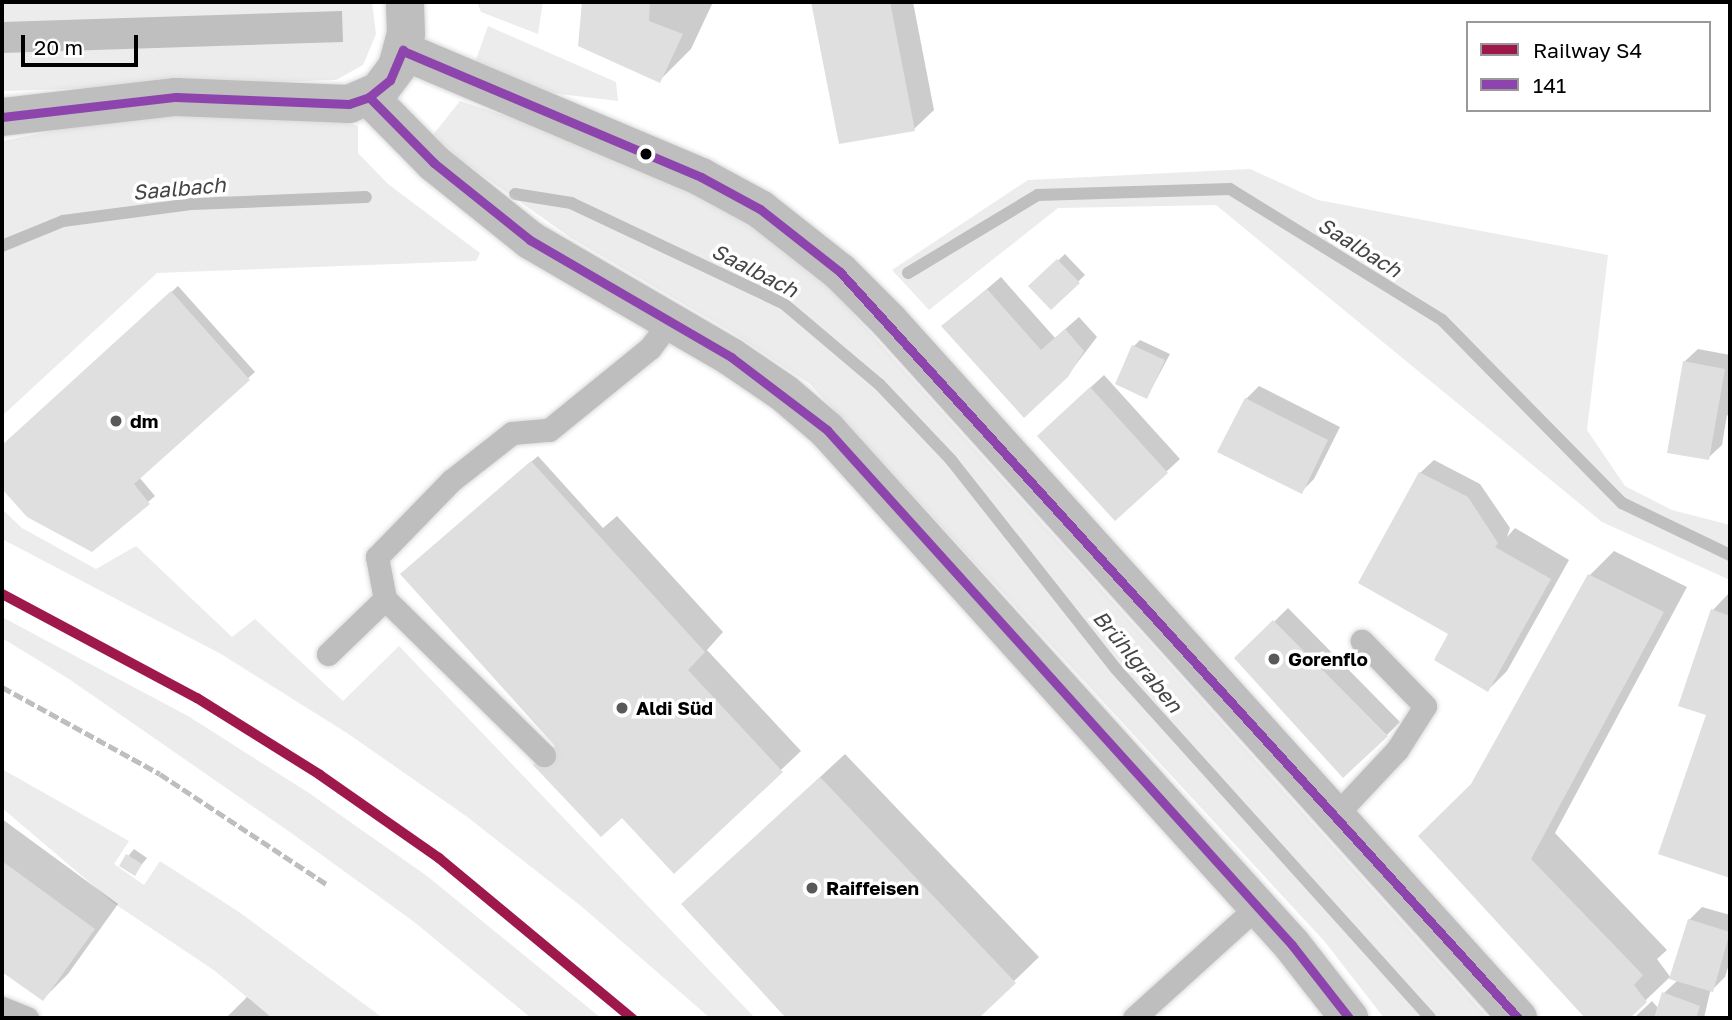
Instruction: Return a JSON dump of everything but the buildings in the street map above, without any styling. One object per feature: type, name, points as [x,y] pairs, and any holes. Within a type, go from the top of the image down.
[{"type":"main road","points":[[2,117],[176,97],[327,105],[369,97],[390,80],[403,51],[405,2]]},
{"type":"main road","points":[[403,51],[701,177],[760,209],[840,272],[889,321],[1518,1018]]},
{"type":"main road","points":[[369,97],[434,163],[530,240],[784,393],[827,430],[1258,906],[1349,1018]]},
{"type":"lane","points":[[544,755],[384,599],[377,557],[452,480],[512,433],[550,430],[650,348],[669,323]]},
{"type":"lane","points":[[328,654],[384,599]]},
{"type":"lane","points":[[1334,817],[1397,750],[1425,706],[1362,641]]},
{"type":"lane","points":[[1134,1018],[1258,906]]},
{"type":"lane","points":[[2,1008],[27,1018]]},
{"type":"shaded area","points":[[2,2],[372,2],[376,34],[363,65],[336,80],[6,91],[2,90]]},
{"type":"shaded area","points":[[477,2],[543,2],[538,34],[481,12]]},
{"type":"shaded area","points":[[342,11],[343,42],[2,53],[2,22]]},
{"type":"shaded area","points":[[488,26],[616,82],[618,101],[543,92],[473,68]]},
{"type":"shaded area","points":[[460,101],[552,131],[727,203],[811,267],[1488,1018],[1384,1018],[1325,942],[810,384],[730,331],[571,238],[464,162],[432,136]]},
{"type":"shaded area","points":[[188,113],[338,121],[358,126],[358,153],[388,184],[480,253],[476,261],[157,273],[2,416],[2,141],[119,118]]},
{"type":"shaded area","points":[[1250,169],[1318,200],[1608,255],[1587,430],[1625,486],[1672,510],[1730,525],[1730,580],[1602,522],[1216,205],[1058,208],[929,310],[892,270],[1028,180]]},
{"type":"shaded area","points":[[2,509],[22,528],[96,569],[136,546],[232,637],[255,619],[343,701],[399,646],[755,1018],[710,1018],[581,906],[466,816],[347,733],[221,654],[2,539]]},
{"type":"shaded area","points":[[2,617],[188,716],[309,793],[427,876],[601,1018],[531,1018],[413,921],[294,835],[69,679],[2,638]]},
{"type":"shaded area","points":[[2,769],[129,841],[114,864],[144,885],[160,861],[239,912],[383,1018],[272,1018],[215,971],[115,904],[2,808]]},
{"type":"waterway","name":"Saalbach","points":[[908,273],[1038,195],[1230,189],[1442,320],[1622,503],[1730,555]]},
{"type":"waterway","name":"Brühlgraben","points":[[515,194],[571,203],[783,303],[879,384],[951,460],[1116,669],[1430,1018]]},
{"type":"waterway","name":"Saalbach","points":[[2,246],[63,221],[193,204],[366,197]]},
{"type":"railway","points":[[2,687],[160,774],[328,885]]},
{"type":"rail line","name":"S4","points":[[2,594],[197,698],[320,775],[439,858],[632,1018]]},
{"type":"transit line","name":"141","points":[[2,117],[176,97],[349,104],[369,97],[390,80],[403,50]]},
{"type":"transit line","name":"141","points":[[403,51],[701,177],[760,209],[840,272],[1518,1018]]},
{"type":"transit line","name":"141","points":[[369,97],[434,163],[530,240],[731,357],[827,430],[1292,945],[1349,1018]]},
{"type":"place","name":"dm","points":[[116,421]]},
{"type":"place","name":"Gorenflo","points":[[1274,659]]},
{"type":"place","name":"Aldi Süd","points":[[622,708]]},
{"type":"place","name":"Raiffeisen","points":[[812,888]]}]
